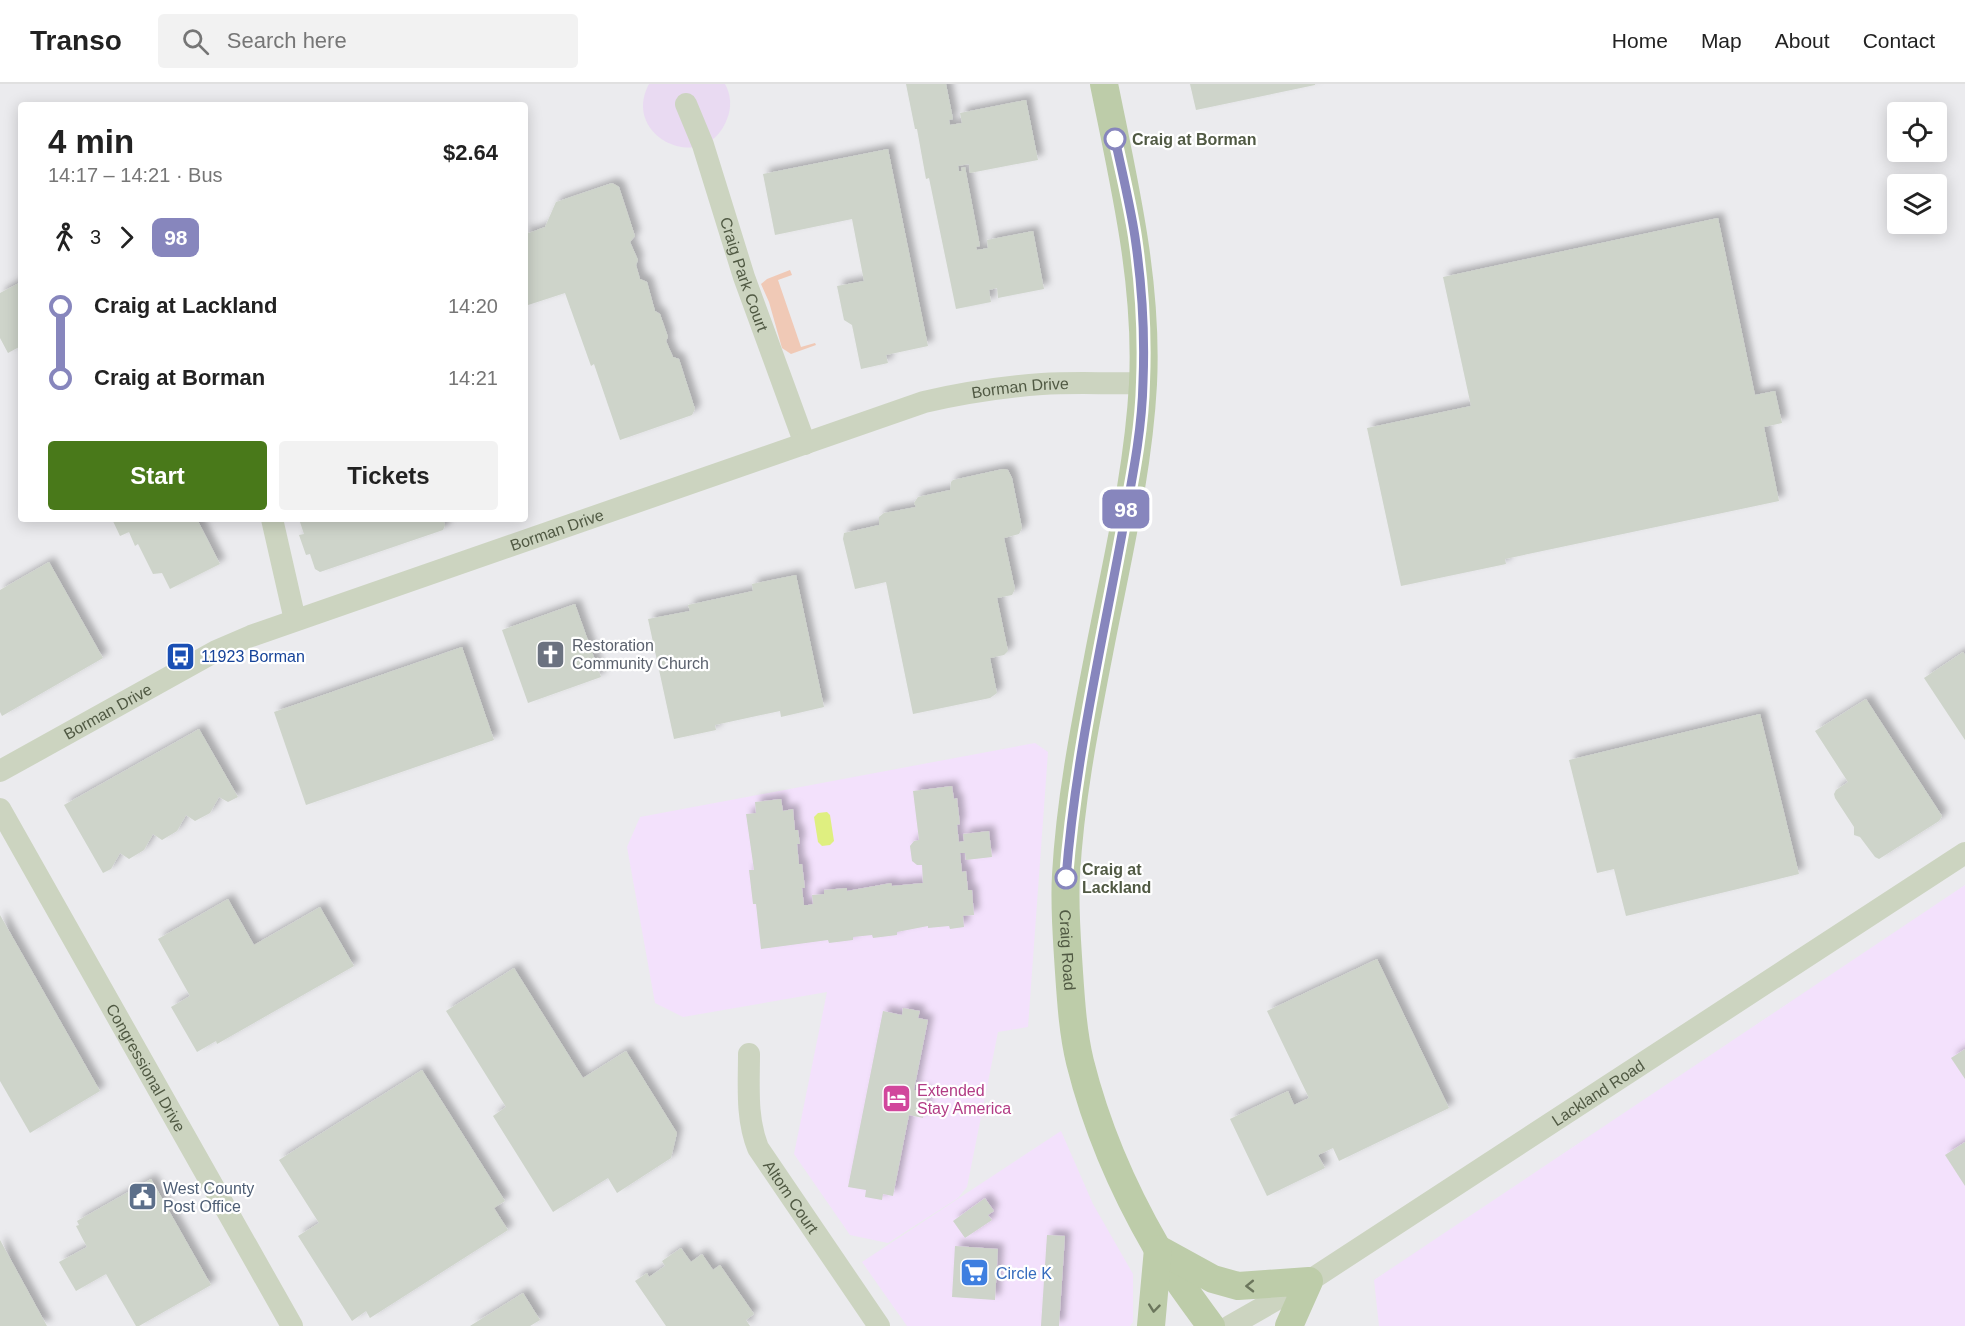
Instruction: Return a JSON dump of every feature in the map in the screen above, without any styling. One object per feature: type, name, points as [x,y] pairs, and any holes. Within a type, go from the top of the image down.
[{"type":"main road","name":"Craig Road","points":[[1104,84],[1135,236],[1143,313],[1143,383],[1139,435],[1073,800],[1066,878],[1072,1004],[1080,1059],[1106,1144],[1126,1189],[1158,1249],[1211,1326]]},
{"type":"main road","points":[[1151,1326],[1158,1249],[1213,1279],[1238,1286],[1309,1281],[1289,1326]]},
{"type":"street","name":"Craig Park Court","points":[[686,104],[703,146],[744,277],[805,444]]},
{"type":"street","name":"Borman Drive","points":[[0,771],[216,651],[295,620],[924,402],[960,393],[1044,384],[1143,383]]},
{"type":"street","points":[[273,522],[295,620]]},
{"type":"street","name":"Congressional Drive","points":[[0,809],[292,1326]]},
{"type":"street","name":"Lackland Road","points":[[1230,1326],[1309,1281],[1965,853]]},
{"type":"street","name":"Altom Court","points":[[749,1054],[750,1115],[752,1132],[758,1148],[879,1326]]},
{"type":"shaded area","points":[[790,270],[792,275],[778,280],[801,347],[815,343],[816,345],[791,354],[782,348],[769,302],[761,284],[767,279]]},
{"type":"shaded area","points":[[1035,743],[1048,752],[1028,1027],[998,1032],[967,1187],[958,1198],[888,1243],[850,1235],[794,1154],[827,992],[683,1017],[655,1003],[627,847],[640,817]]},
{"type":"shaded area","points":[[827,812],[830,815],[834,841],[830,845],[822,846],[818,842],[814,817],[818,813]]},
{"type":"shaded area","points":[[1965,885],[1965,1326],[1379,1326],[1374,1280]]},
{"type":"shaded area","points":[[1061,1131],[1093,1204],[1133,1274],[1133,1322],[1130,1326],[907,1326],[862,1262]]},
{"type":"sand","points":[[649,84],[725,84],[730,101],[727,119],[716,136],[701,145],[685,147],[669,143],[655,134],[646,120],[643,103]]},
{"type":"building","points":[[906,84],[946,84],[953,119],[949,120],[950,125],[962,123],[960,113],[1026,100],[1038,160],[970,173],[969,164],[958,166],[959,171],[965,167],[980,246],[976,247],[977,250],[988,248],[987,240],[1033,231],[1044,289],[998,298],[997,288],[989,290],[991,302],[956,309],[929,178],[926,179]]},
{"type":"building","points":[[1190,84],[1315,84],[1315,85],[1196,110]]},
{"type":"building","points":[[888,149],[928,346],[886,355],[888,363],[861,369],[852,325],[844,320],[837,286],[864,281],[852,219],[775,235],[763,174]]},
{"type":"building","points":[[612,183],[619,187],[635,236],[630,242],[638,260],[636,265],[640,279],[647,282],[655,311],[660,314],[668,337],[666,341],[673,357],[679,359],[695,409],[692,415],[620,440],[594,364],[591,366],[565,293],[528,305],[528,232],[545,227],[556,202]]},
{"type":"building","points":[[1718,218],[1755,395],[1775,391],[1782,423],[1764,427],[1779,501],[1505,559],[1506,564],[1401,586],[1367,428],[1471,406],[1443,277]]},
{"type":"building","points":[[18,284],[18,348],[8,353],[0,338],[0,293]]},
{"type":"building","points":[[1003,469],[1008,470],[1012,478],[1022,528],[1019,534],[1004,538],[1015,589],[1012,595],[997,598],[1008,651],[1004,655],[990,658],[997,693],[990,698],[913,714],[886,582],[855,589],[843,539],[844,533],[879,525],[879,517],[884,513],[916,507],[914,503],[918,497],[950,490],[953,480]]},
{"type":"building","points":[[113,522],[199,522],[220,564],[170,589],[162,573],[153,574],[138,544],[135,546],[129,532],[120,536]]},
{"type":"building","points":[[300,522],[444,522],[445,525],[443,530],[320,572],[315,569],[310,554],[306,555],[299,535],[304,534]]},
{"type":"building","points":[[49,562],[103,658],[2,716],[0,712],[0,590]]},
{"type":"building","points":[[796,575],[824,707],[781,717],[780,711],[715,725],[716,730],[674,739],[648,619],[690,611],[688,605],[753,591],[752,584]]},
{"type":"building","name":"Restoration Community Church","points":[[575,604],[601,677],[528,703],[502,630]]},
{"type":"building","points":[[462,647],[494,740],[306,805],[274,712]]},
{"type":"building","points":[[1963,652],[1965,655],[1965,740],[1924,678]]},
{"type":"building","points":[[1866,699],[1942,816],[1939,821],[1879,859],[1860,837],[1854,835],[1854,827],[1835,798],[1836,790],[1848,782],[1815,731]]},
{"type":"building","points":[[1760,714],[1799,874],[1626,916],[1614,869],[1597,873],[1569,760]]},
{"type":"building","points":[[199,729],[238,797],[228,802],[219,797],[210,813],[195,821],[186,815],[177,831],[162,840],[153,834],[144,850],[129,859],[120,853],[111,869],[103,873],[64,805]]},
{"type":"building","points":[[952,786],[954,799],[957,798],[960,824],[957,825],[959,842],[964,841],[963,834],[989,831],[992,857],[966,860],[965,853],[960,853],[962,872],[966,871],[968,890],[972,890],[974,915],[963,916],[964,927],[950,929],[949,926],[928,928],[928,926],[897,932],[897,935],[873,938],[872,935],[853,937],[853,940],[829,943],[828,940],[761,949],[756,904],[753,904],[749,870],[754,870],[746,814],[756,813],[755,802],[781,799],[783,811],[793,809],[795,830],[798,830],[800,844],[797,844],[805,888],[802,888],[804,905],[808,905],[813,904],[812,895],[824,894],[824,890],[847,888],[847,891],[891,883],[892,886],[923,883],[922,865],[917,865],[912,861],[910,846],[914,841],[919,840],[913,791]]},
{"type":"building","points":[[228,899],[254,945],[320,907],[354,966],[217,1044],[216,1041],[197,1052],[171,1007],[190,996],[158,939]]},
{"type":"building","points":[[0,915],[100,1091],[30,1133],[0,1081]]},
{"type":"building","points":[[1377,959],[1449,1108],[1339,1161],[1333,1148],[1318,1155],[1325,1168],[1267,1196],[1230,1119],[1288,1091],[1294,1105],[1309,1098],[1267,1011]]},
{"type":"building","points":[[514,968],[583,1078],[626,1051],[677,1133],[671,1158],[617,1193],[608,1178],[553,1212],[493,1116],[506,1107],[446,1011]]},
{"type":"building","name":"Extended Stay America","points":[[903,1008],[920,1011],[918,1018],[928,1020],[914,1090],[928,1093],[923,1118],[909,1115],[893,1196],[883,1194],[882,1200],[865,1197],[866,1190],[848,1187],[883,1011],[902,1015]]},
{"type":"building","points":[[1965,1049],[1965,1079],[1951,1058]]},
{"type":"building","points":[[422,1070],[505,1201],[494,1208],[508,1230],[370,1318],[366,1311],[352,1321],[298,1236],[319,1223],[279,1160]]},
{"type":"building","points":[[1965,1142],[1965,1186],[1945,1155]]},
{"type":"building","points":[[151,1179],[211,1285],[136,1326],[106,1274],[76,1291],[59,1262],[87,1247],[76,1226],[79,1225],[77,1221]]},
{"type":"building","points":[[985,1198],[994,1211],[988,1215],[992,1220],[965,1238],[953,1221]]},
{"type":"building","points":[[1047,1235],[1065,1236],[1059,1326],[1041,1326]]},
{"type":"building","points":[[0,1240],[47,1326],[0,1326]]},
{"type":"building","name":"Circle K","points":[[955,1246],[998,1249],[995,1300],[952,1297]]},
{"type":"building","points":[[681,1248],[691,1262],[702,1254],[713,1270],[720,1265],[754,1314],[746,1320],[750,1326],[666,1326],[635,1281],[647,1273],[649,1277],[665,1266],[662,1261]]},
{"type":"building","points":[[523,1293],[540,1320],[530,1326],[470,1326]]},
{"type":"bus line","name":"98","points":[[1066,878],[1073,800],[1139,435],[1143,383],[1143,313],[1135,236],[1115,139]]},
{"type":"place","name":"Craig at Borman","points":[[1115,139]]},
{"type":"place","name":"Restoration Community Church","points":[[551,654]]},
{"type":"place","name":"11923 Borman","points":[[180,656]]},
{"type":"place","name":"Craig at Lackland","points":[[1066,878]]},
{"type":"place","name":"Extended Stay America","points":[[896,1099]]},
{"type":"place","name":"West County Post Office","points":[[142,1197]]},
{"type":"place","name":"Circle K","points":[[975,1273]]}]
